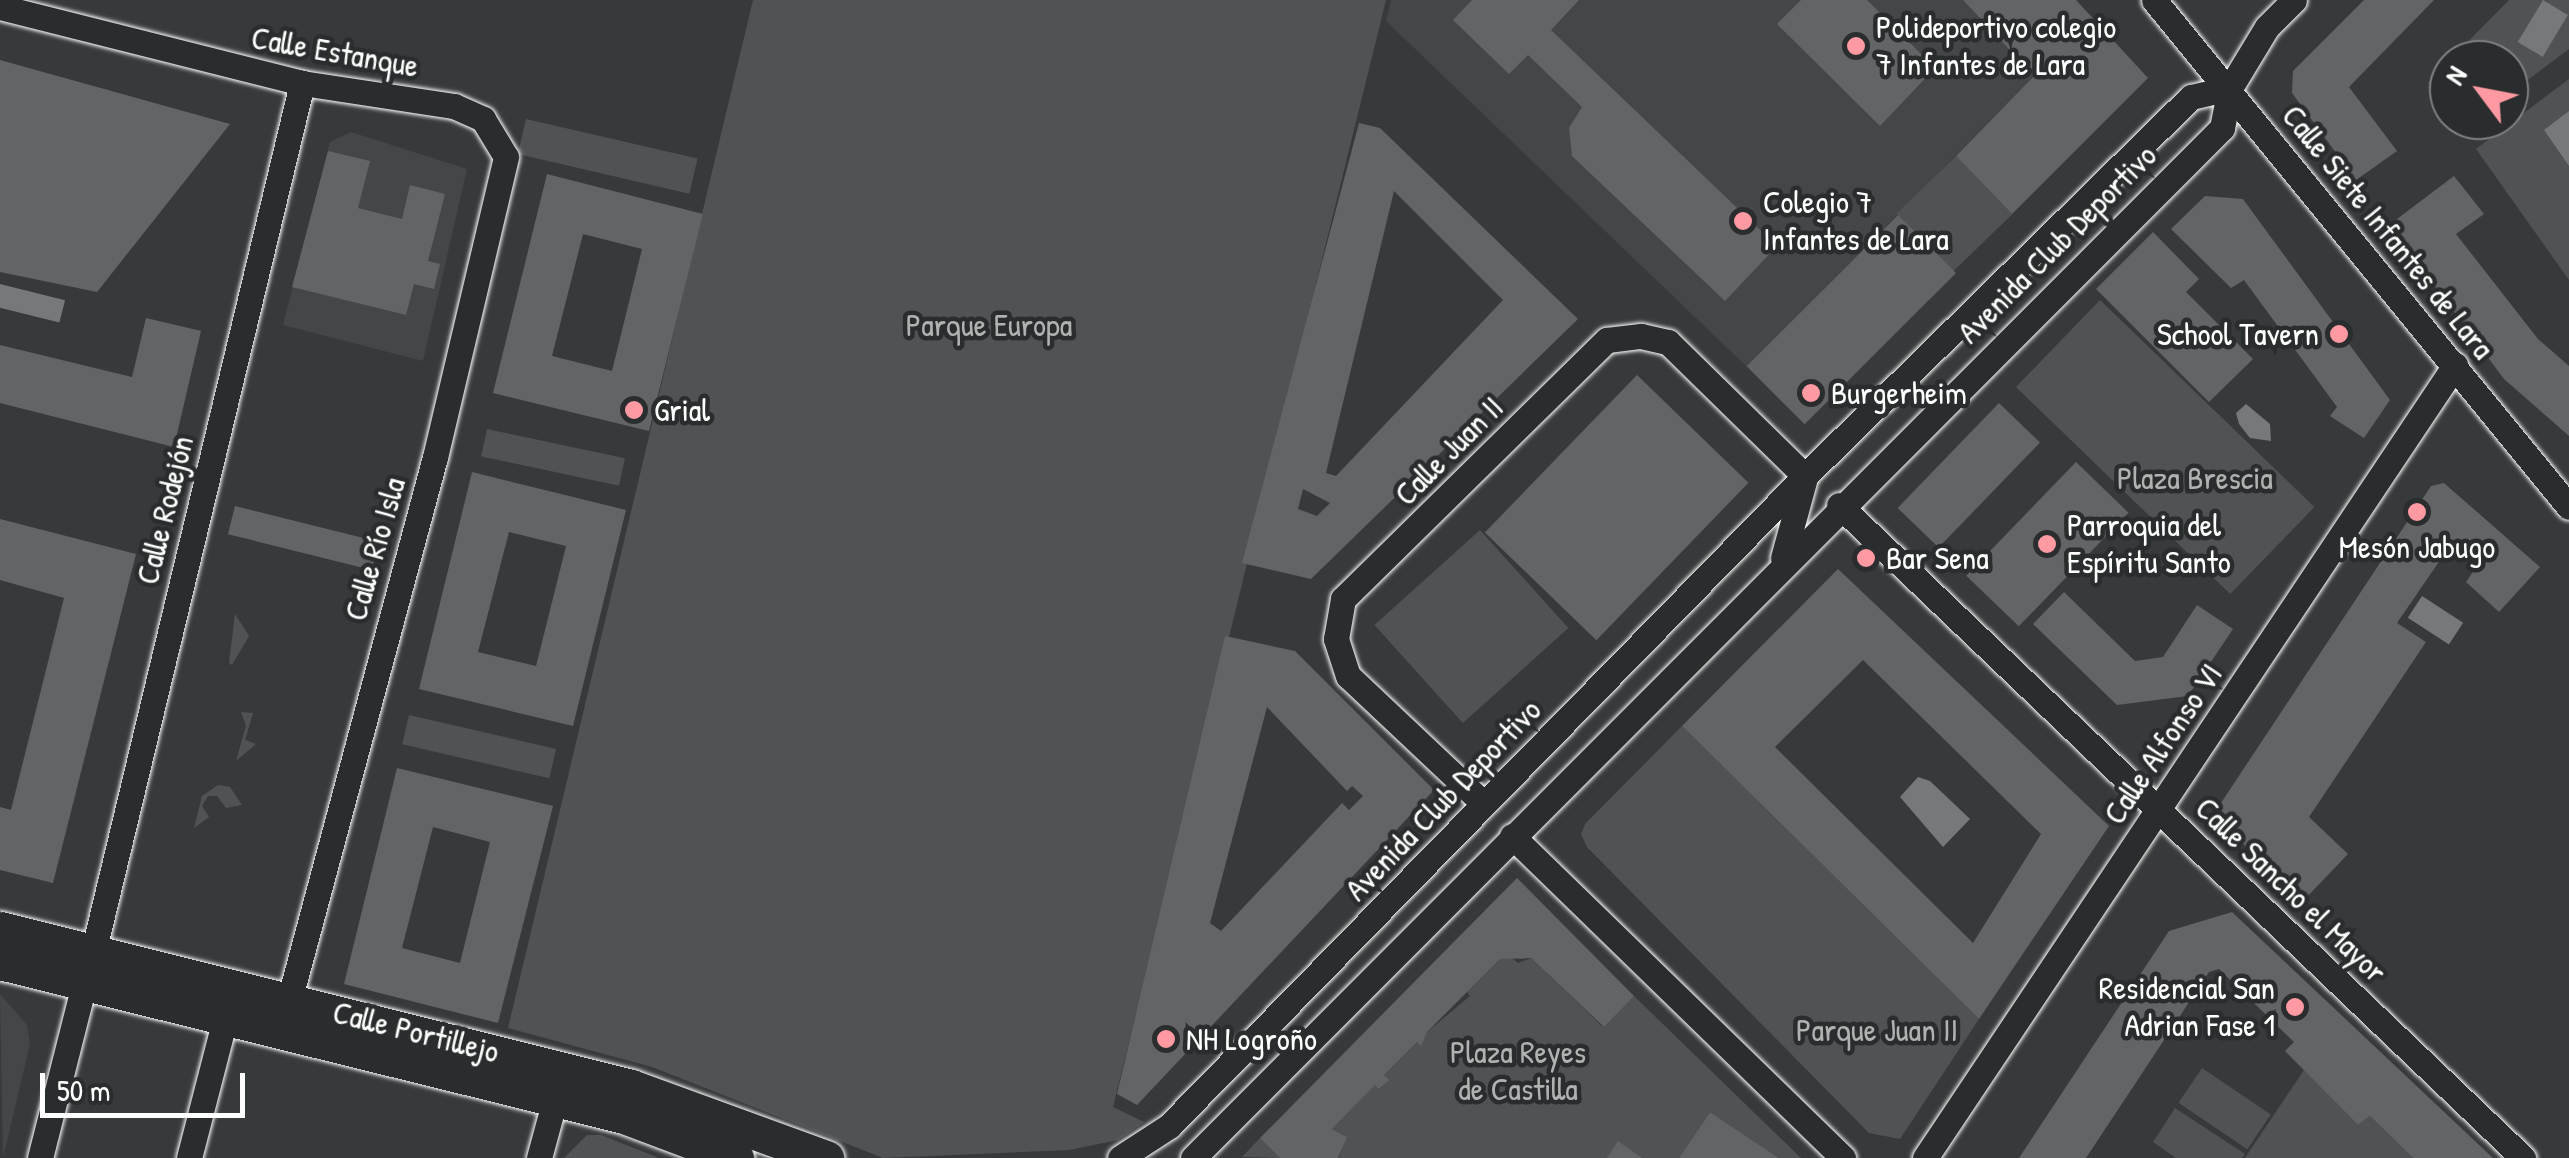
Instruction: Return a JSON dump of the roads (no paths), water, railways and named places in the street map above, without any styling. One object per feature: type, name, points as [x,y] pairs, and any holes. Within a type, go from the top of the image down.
[{"type":"main road","name":"Calle Portillejo","points":[[0,929],[89,969],[225,1019],[624,1116],[736,1158]]},
{"type":"main road","name":"Calle Portillejo","points":[[0,962],[89,969],[289,1001],[630,1087],[826,1158]]},
{"type":"street","name":"Calle Siete Infantes de Lara","points":[[2154,0],[2230,88],[2569,507]]},
{"type":"street","name":"Avenida Club Deportivo","points":[[1193,1158],[1839,505],[2222,128],[2230,88],[2267,27],[2294,0]]},
{"type":"street","name":"Calle Estanque","points":[[0,7],[302,83],[454,106],[483,119]]},
{"type":"street","name":"Calle Rodejón","points":[[40,1158],[302,83]]},
{"type":"street","name":"Avenida Club Deportivo","points":[[1120,1158],[1169,1126],[1805,476],[2192,97],[2230,88]]},
{"type":"street","name":"Calle Río Isla","points":[[289,1001],[435,457],[506,157],[483,119]]},
{"type":"street","name":"Calle Juan II","points":[[1483,803],[1348,676],[1336,639],[1344,600],[1607,340],[1641,336],[1668,342],[1805,476]]},
{"type":"street","name":"Calle Alfonso VI","points":[[1924,1158],[2455,365]]},
{"type":"street","name":"Avenida Club Deportivo","points":[[1782,563],[1805,476]]},
{"type":"street","name":"Calle Sancho el Mayor","points":[[1839,505],[2523,1158]]},
{"type":"street","points":[[1512,836],[1842,1158]]},
{"type":"street","points":[[189,1158],[225,1019]]},
{"type":"street","points":[[542,1148],[555,1099]]},
{"type":"place","name":"Polideportivo colegio 7 Infantes de Lara","points":[[1856,46]]},
{"type":"place","name":"Colegio 7 Infantes de Lara","points":[[1743,221]]},
{"type":"place","name":"School Tavern","points":[[2339,334]]},
{"type":"place","name":"Burgerheim","points":[[1811,393]]},
{"type":"place","name":"Grial","points":[[634,410]]},
{"type":"place","name":"Mesón Jabugo","points":[[2417,512]]},
{"type":"place","name":"Parroquia del Espíritu Santo","points":[[2047,544]]},
{"type":"place","name":"Bar Sena","points":[[1866,558]]},
{"type":"place","name":"Residencial San Adrian Fase 1","points":[[2295,1007]]},
{"type":"place","name":"NH Logroño","points":[[1166,1039]]},
{"type":"park label","name":"Parque Europa","points":[[989,325]]},
{"type":"park label","name":"Plaza Brescia","points":[[2195,478]]},
{"type":"park label","name":"Parque Juan II","points":[[1877,1030]]},
{"type":"park label","name":"Plaza Reyes de Castilla","points":[[1518,1072]]}]
